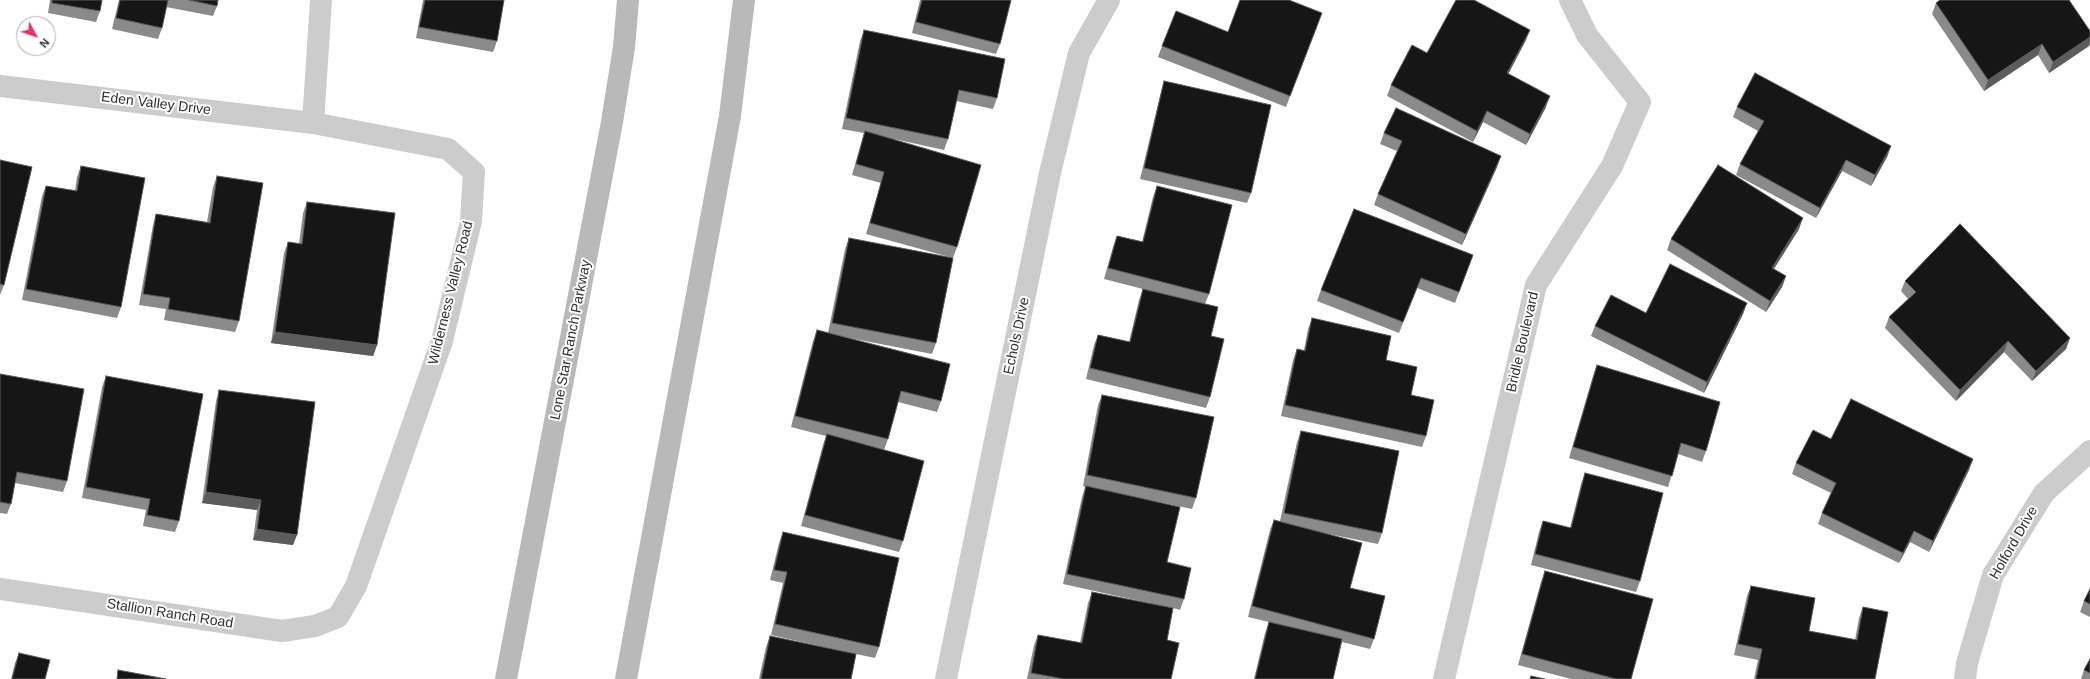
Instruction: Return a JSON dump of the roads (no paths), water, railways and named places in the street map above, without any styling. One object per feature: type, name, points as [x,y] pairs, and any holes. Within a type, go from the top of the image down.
[{"type":"main road","name":"Lone Star Ranch Parkway","points":[[506,679],[612,122],[624,47],[628,0]]},
{"type":"main road","points":[[626,679],[730,116],[744,0]]},
{"type":"street","points":[[313,123],[321,0]]},
{"type":"street","name":"Echols Drive","points":[[946,679],[1050,173],[1079,53],[1109,0]]},
{"type":"street","name":"Bridle Boulevard","points":[[1444,679],[1536,285],[1612,166],[1640,102],[1587,34],[1570,0]]},
{"type":"street","name":"Eden Valley Drive","points":[[0,86],[313,123]]},
{"type":"street","name":"Wilderness Valley Road","points":[[313,123],[448,148],[474,172],[471,221],[442,341],[356,586],[338,617]]},
{"type":"street","name":"Holford Drive","points":[[1965,679],[1967,663],[1992,575],[2044,493],[2090,451]]},
{"type":"street","name":"Stallion Ranch Road","points":[[0,589],[282,631],[315,626],[338,617]]}]
